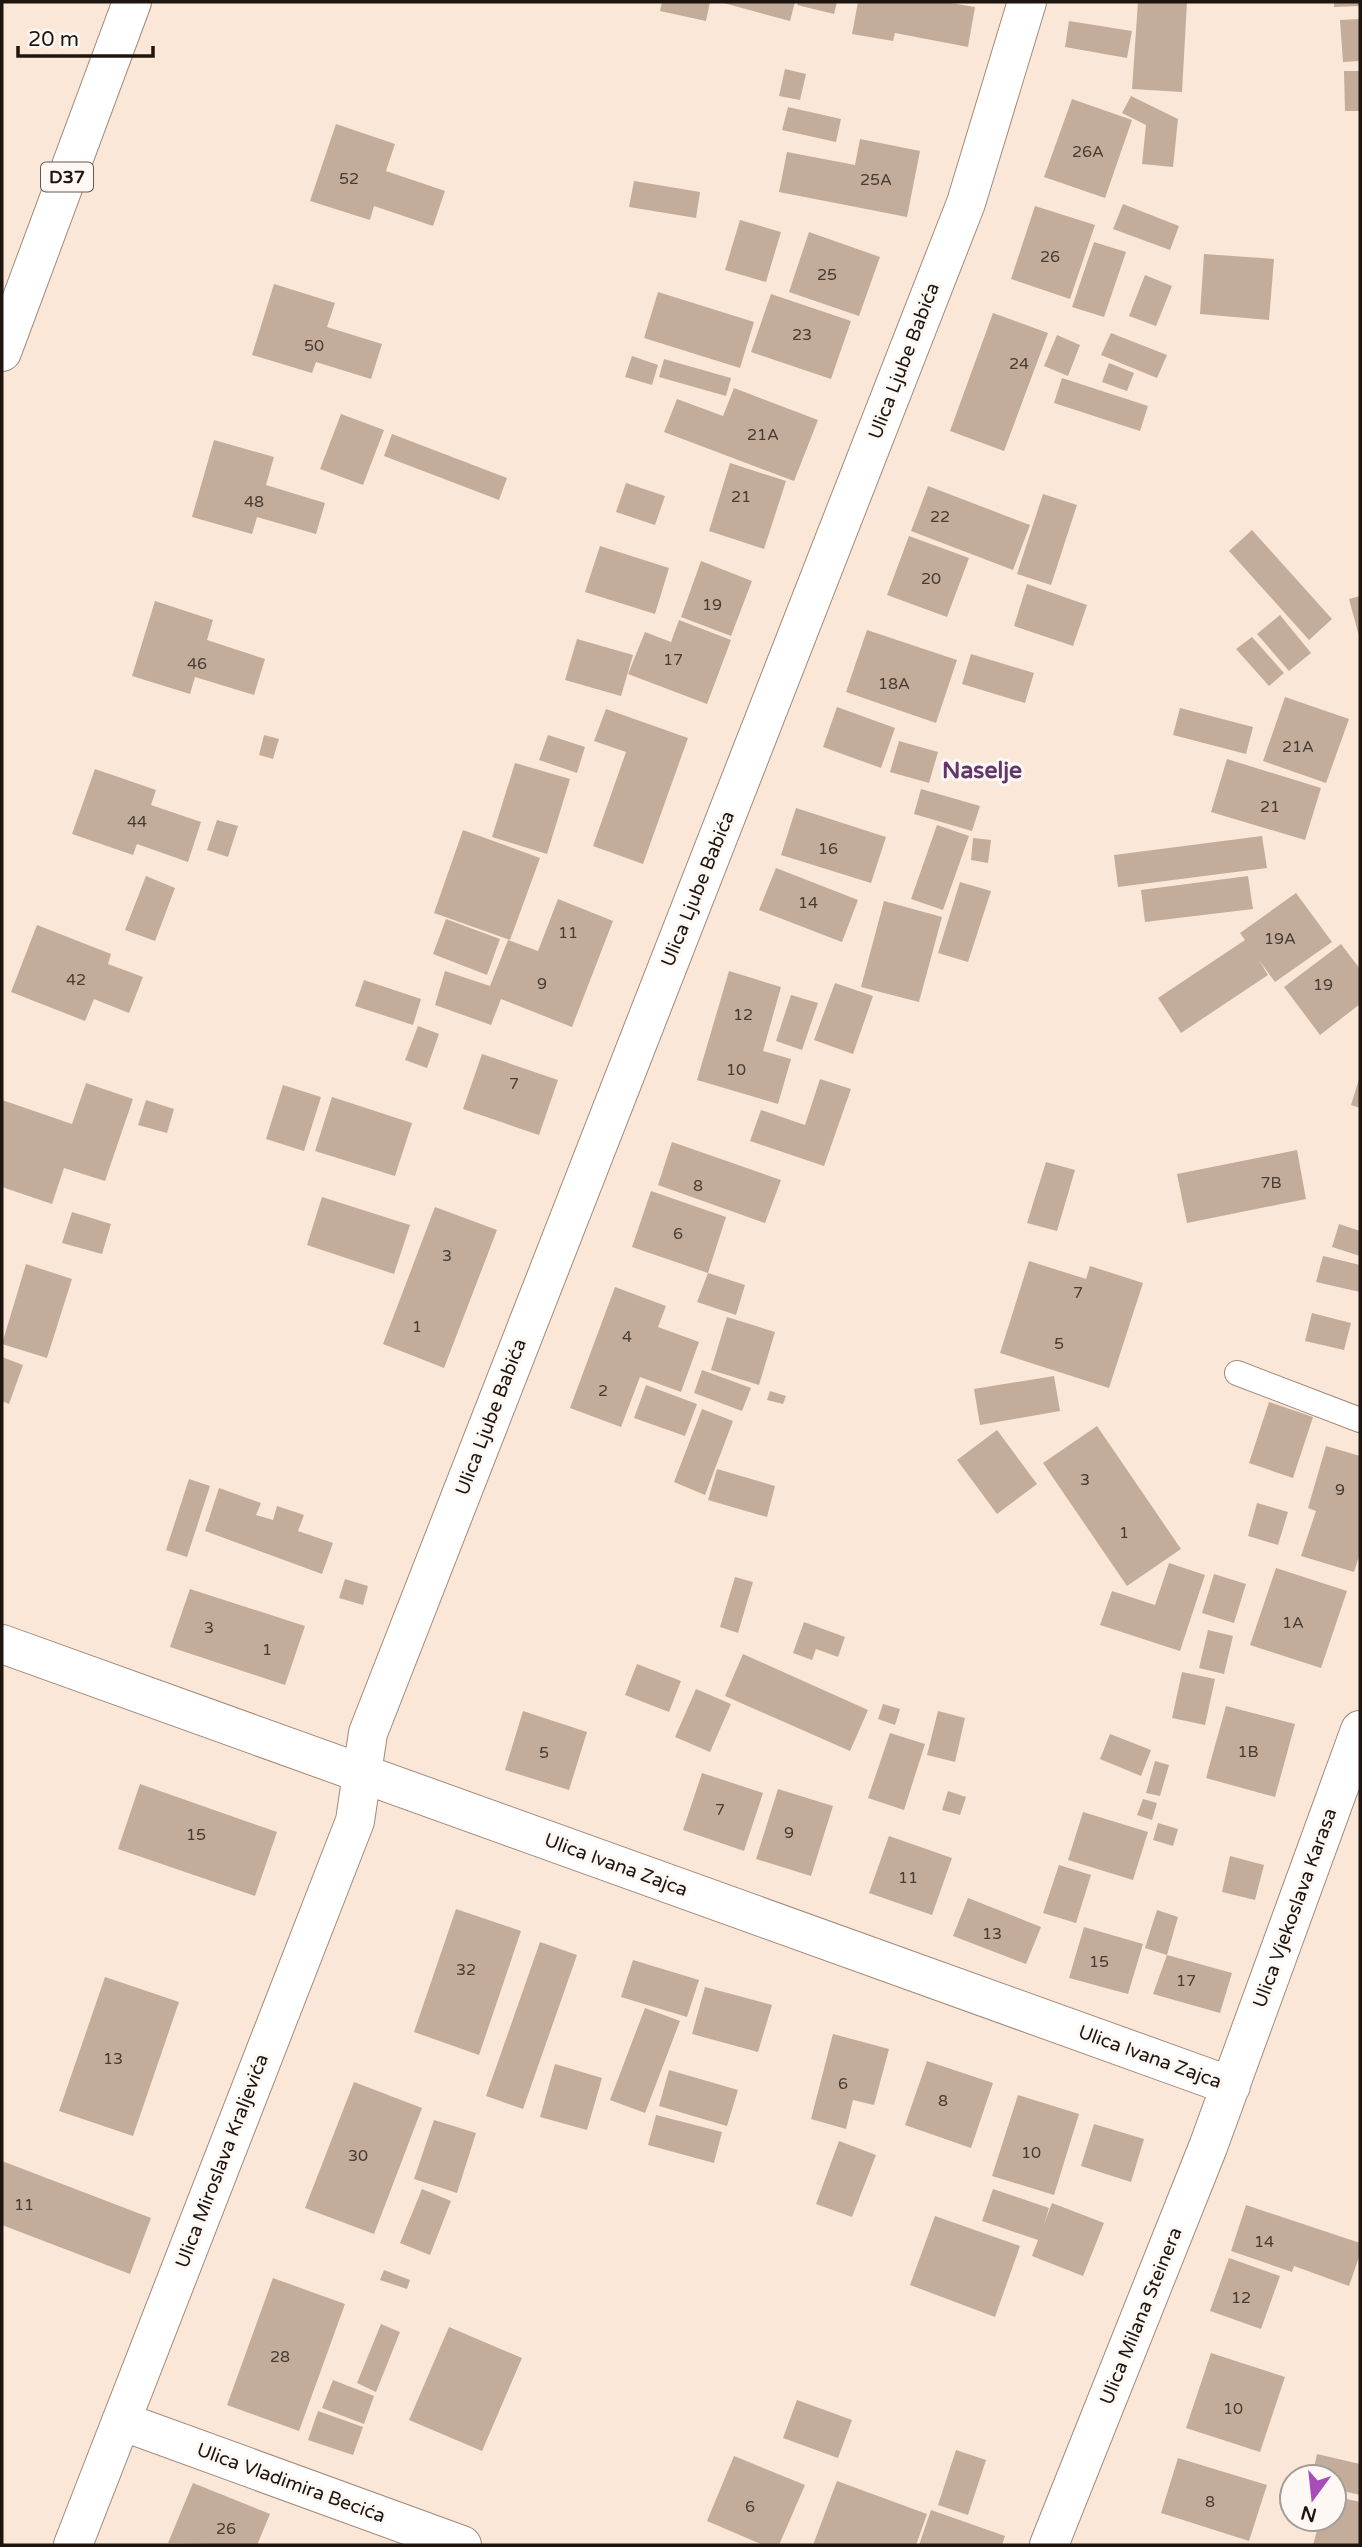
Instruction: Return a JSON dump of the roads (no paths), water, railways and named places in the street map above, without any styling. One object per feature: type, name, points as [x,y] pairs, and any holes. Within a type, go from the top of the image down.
[{"type":"street","name":"D37","points":[[2,352],[132,2]]},
{"type":"street","name":"Ulica Ljube Babića","points":[[362,1774],[368,1733],[966,203],[1027,2]]},
{"type":"street","name":"Ulica Ivana Zajca","points":[[2,1644],[1231,2086]]},
{"type":"street","name":"Ulica Vjekoslava Karasa","points":[[1231,2086],[1360,1730]]},
{"type":"street","name":"Ulica Miroslava Kraljevića","points":[[74,2545],[355,1821],[362,1774]]},
{"type":"street","name":"Ulica Milana Steinera","points":[[1049,2545],[1231,2086]]},
{"type":"street","name":"Ulica Vladimira Becića","points":[[121,2421],[462,2545]]},
{"type":"lane","points":[[1237,1373],[1360,1420]]},
{"type":"district","name":"Naselje","points":[[982,771]]}]
